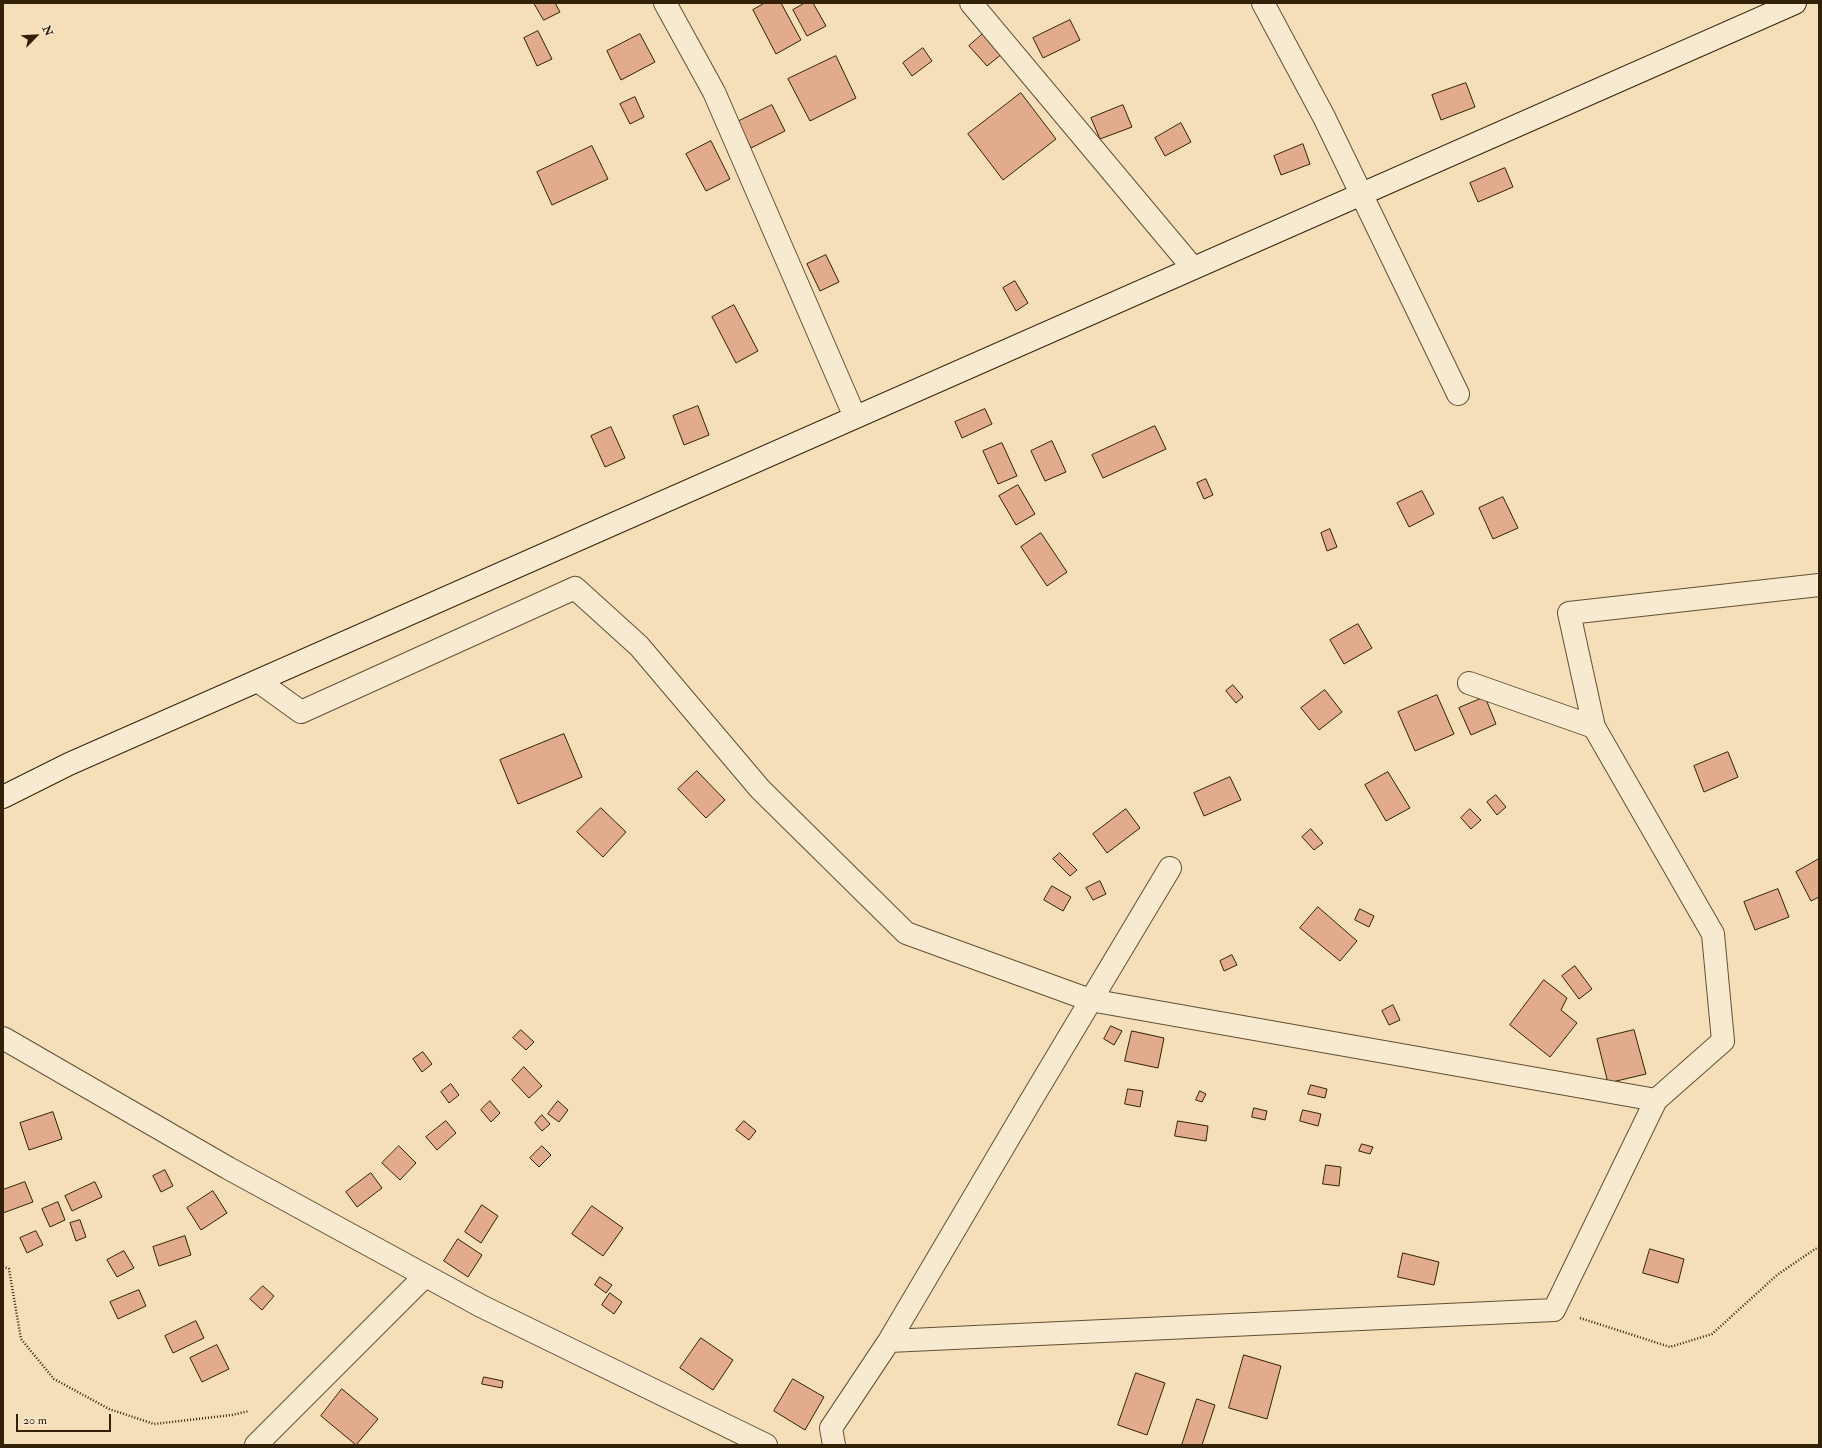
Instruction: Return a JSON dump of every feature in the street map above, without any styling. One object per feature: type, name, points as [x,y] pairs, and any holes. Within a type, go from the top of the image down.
[{"type":"street","points":[[665,3],[714,92],[855,417]]},
{"type":"street","points":[[971,3],[1193,268]]},
{"type":"street","points":[[1263,3],[1324,117],[1458,394]]},
{"type":"street","points":[[3,797],[69,764],[1795,3]]},
{"type":"street","points":[[889,1341],[1554,1310],[1656,1100],[1723,1041],[1713,934],[1594,727],[1569,613],[1819,585]]},
{"type":"street","points":[[258,681],[301,712],[575,588],[639,646],[760,789],[906,933],[1090,1000],[1656,1100]]},
{"type":"street","points":[[1469,684],[1594,727]]},
{"type":"street","points":[[834,1445],[831,1428],[889,1341],[1090,1000],[1170,868]]},
{"type":"street","points":[[3,1038],[228,1168],[481,1306],[766,1445]]},
{"type":"street","points":[[256,1445],[425,1276]]},
{"type":"path","points":[[1554,1310],[1670,1347],[1712,1334],[1778,1275],[1815,1249],[1819,1248]]},
{"type":"path","points":[[3,1266],[9,1270],[21,1339],[54,1379],[109,1409],[154,1424],[232,1415],[255,1410]]},
{"type":"building","points":[[534,3],[555,3],[560,12],[544,20]]},
{"type":"building","points":[[765,3],[781,3],[801,40],[776,54],[753,10]]},
{"type":"building","points":[[805,3],[813,3],[826,26],[807,36],[793,10]]},
{"type":"building","points":[[1070,20],[1080,40],[1043,58],[1033,38]]},
{"type":"building","points":[[538,31],[552,59],[537,66],[524,38]]},
{"type":"building","points":[[985,32],[1003,53],[987,66],[969,46]]},
{"type":"building","points":[[640,34],[655,62],[621,80],[607,51]]},
{"type":"building","points":[[923,48],[932,61],[912,76],[903,63]]},
{"type":"building","points":[[836,56],[856,98],[810,121],[788,79]]},
{"type":"building","points":[[1466,83],[1475,107],[1441,120],[1432,95]]},
{"type":"building","points":[[1021,93],[1056,139],[1003,180],[968,134]]},
{"type":"building","points":[[635,97],[644,117],[630,124],[620,104]]},
{"type":"building","points":[[772,105],[785,131],[751,148],[737,122]]},
{"type":"building","points":[[1123,105],[1132,127],[1100,139],[1091,118]]},
{"type":"building","points":[[1181,123],[1191,142],[1165,156],[1155,138]]},
{"type":"building","points":[[711,141],[730,179],[706,191],[686,154]]},
{"type":"building","points":[[1303,144],[1310,164],[1281,175],[1274,156]]},
{"type":"building","points":[[592,146],[608,179],[552,205],[537,172]]},
{"type":"building","points":[[1505,168],[1513,187],[1478,202],[1470,183]]},
{"type":"building","points":[[826,255],[839,282],[820,291],[807,264]]},
{"type":"building","points":[[1015,281],[1028,303],[1016,311],[1003,288]]},
{"type":"building","points":[[734,305],[758,351],[736,363],[712,317]]},
{"type":"building","points":[[698,406],[709,435],[684,445],[673,416]]},
{"type":"building","points":[[985,409],[992,424],[962,438],[955,422]]},
{"type":"building","points":[[1155,426],[1166,449],[1103,478],[1092,455]]},
{"type":"building","points":[[611,427],[625,458],[605,467],[591,436]]},
{"type":"building","points":[[1052,441],[1066,472],[1045,481],[1031,451]]},
{"type":"building","points":[[1002,443],[1017,476],[998,484],[983,451]]},
{"type":"building","points":[[1206,479],[1213,495],[1204,499],[1197,483]]},
{"type":"building","points":[[1018,485],[1035,514],[1016,525],[999,496]]},
{"type":"building","points":[[1422,491],[1434,514],[1409,527],[1397,503]]},
{"type":"building","points":[[1503,497],[1518,528],[1493,539],[1479,508]]},
{"type":"building","points":[[1330,529],[1337,547],[1327,551],[1321,533]]},
{"type":"building","points":[[1041,533],[1067,572],[1047,586],[1021,547]]},
{"type":"building","points":[[1358,624],[1372,648],[1344,664],[1330,640]]},
{"type":"building","points":[[1233,685],[1243,697],[1236,703],[1226,691]]},
{"type":"building","points":[[1325,690],[1342,712],[1319,730],[1301,708]]},
{"type":"building","points":[[1437,695],[1454,734],[1415,751],[1398,712]]},
{"type":"building","points":[[1485,697],[1496,724],[1471,735],[1459,708]]},
{"type":"building","points":[[564,734],[582,777],[518,804],[500,760]]},
{"type":"building","points":[[1728,752],[1738,777],[1704,792],[1694,766]]},
{"type":"building","points":[[697,771],[725,800],[706,818],[678,789]]},
{"type":"building","points":[[1388,772],[1410,808],[1386,821],[1365,785]]},
{"type":"building","points":[[1230,777],[1241,800],[1204,816],[1194,793]]},
{"type":"building","points":[[1496,795],[1506,807],[1497,815],[1487,802]]},
{"type":"building","points":[[601,808],[626,832],[603,857],[577,832]]},
{"type":"building","points":[[1126,809],[1140,828],[1107,853],[1093,834]]},
{"type":"building","points":[[1470,809],[1481,820],[1471,829],[1461,818]]},
{"type":"building","points":[[1311,829],[1323,843],[1314,850],[1302,837]]},
{"type":"building","points":[[1060,853],[1077,870],[1070,876],[1053,859]]},
{"type":"building","points":[[1819,859],[1819,897],[1811,901],[1796,872]]},
{"type":"building","points":[[1100,881],[1106,894],[1093,900],[1086,888]]},
{"type":"building","points":[[1052,886],[1071,897],[1063,911],[1044,900]]},
{"type":"building","points":[[1778,889],[1789,917],[1755,930],[1744,902]]},
{"type":"building","points":[[1318,907],[1357,941],[1340,961],[1300,928]]},
{"type":"building","points":[[1360,909],[1374,916],[1369,927],[1355,920]]},
{"type":"building","points":[[1232,955],[1237,965],[1224,971],[1220,961]]},
{"type":"building","points":[[1575,966],[1592,989],[1579,999],[1562,976]]},
{"type":"building","points":[[1544,980],[1567,998],[1561,1010],[1577,1023],[1550,1057],[1510,1025]]},
{"type":"building","points":[[1393,1005],[1400,1020],[1389,1025],[1382,1011]]},
{"type":"building","points":[[1111,1026],[1122,1031],[1114,1045],[1104,1039]]},
{"type":"building","points":[[521,1030],[534,1042],[526,1050],[513,1038]]},
{"type":"building","points":[[1634,1030],[1646,1074],[1608,1083],[1597,1039]]},
{"type":"building","points":[[1132,1031],[1164,1038],[1158,1068],[1125,1061]]},
{"type":"building","points":[[423,1052],[432,1064],[422,1072],[413,1059]]},
{"type":"building","points":[[524,1067],[542,1086],[529,1098],[512,1080]]},
{"type":"building","points":[[451,1084],[459,1095],[449,1103],[441,1092]]},
{"type":"building","points":[[1311,1085],[1327,1089],[1325,1098],[1308,1094]]},
{"type":"building","points":[[1128,1089],[1143,1091],[1140,1107],[1125,1104]]},
{"type":"building","points":[[1200,1091],[1206,1094],[1202,1102],[1196,1100]]},
{"type":"building","points":[[490,1101],[500,1113],[491,1122],[481,1110]]},
{"type":"building","points":[[558,1101],[568,1110],[559,1122],[548,1114]]},
{"type":"building","points":[[1254,1108],[1267,1111],[1265,1120],[1252,1117]]},
{"type":"building","points":[[1303,1110],[1321,1114],[1318,1126],[1300,1121]]},
{"type":"building","points":[[53,1112],[62,1139],[29,1150],[20,1123]]},
{"type":"building","points":[[542,1115],[550,1124],[542,1131],[535,1123]]},
{"type":"building","points":[[446,1121],[456,1133],[437,1150],[426,1137]]},
{"type":"building","points":[[744,1121],[756,1131],[749,1140],[736,1130]]},
{"type":"building","points":[[1178,1121],[1208,1126],[1206,1141],[1175,1136]]},
{"type":"building","points":[[1362,1144],[1373,1147],[1370,1154],[1359,1151]]},
{"type":"building","points":[[399,1146],[416,1163],[400,1180],[382,1163]]},
{"type":"building","points":[[542,1146],[551,1155],[539,1167],[530,1158]]},
{"type":"building","points":[[1326,1165],[1341,1167],[1339,1186],[1323,1184]]},
{"type":"building","points":[[165,1170],[173,1186],[161,1192],[153,1176]]},
{"type":"building","points":[[371,1173],[382,1188],[357,1207],[346,1192]]},
{"type":"building","points":[[25,1182],[33,1202],[3,1213],[3,1190]]},
{"type":"building","points":[[95,1182],[102,1197],[72,1211],[65,1196]]},
{"type":"building","points":[[213,1191],[227,1213],[201,1230],[187,1208]]},
{"type":"building","points":[[58,1202],[65,1220],[50,1227],[42,1209]]},
{"type":"building","points":[[482,1205],[498,1216],[481,1243],[465,1232]]},
{"type":"building","points":[[592,1206],[623,1228],[603,1256],[572,1234]]},
{"type":"building","points":[[80,1220],[86,1237],[76,1241],[70,1223]]},
{"type":"building","points":[[36,1231],[43,1245],[27,1253],[20,1238]]},
{"type":"building","points":[[185,1236],[191,1255],[159,1266],[153,1247]]},
{"type":"building","points":[[458,1239],[482,1255],[468,1277],[444,1261]]},
{"type":"building","points":[[1650,1249],[1684,1259],[1678,1283],[1643,1273]]},
{"type":"building","points":[[124,1251],[134,1268],[117,1277],[107,1260]]},
{"type":"building","points":[[1403,1253],[1439,1262],[1434,1285],[1398,1277]]},
{"type":"building","points":[[600,1277],[612,1285],[606,1293],[595,1285]]},
{"type":"building","points":[[263,1286],[274,1296],[262,1310],[250,1299]]},
{"type":"building","points":[[139,1290],[146,1306],[118,1319],[110,1302]]},
{"type":"building","points":[[610,1293],[622,1302],[614,1314],[602,1305]]},
{"type":"building","points":[[196,1321],[204,1338],[173,1353],[165,1336]]},
{"type":"building","points":[[701,1338],[733,1360],[713,1390],[680,1368]]},
{"type":"building","points":[[217,1345],[229,1369],[202,1382],[190,1358]]},
{"type":"building","points":[[1244,1355],[1281,1366],[1267,1419],[1229,1408]]},
{"type":"building","points":[[1136,1373],[1165,1383],[1147,1435],[1118,1425]]},
{"type":"building","points":[[484,1377],[503,1381],[502,1388],[482,1384]]},
{"type":"building","points":[[793,1379],[824,1397],[805,1430],[774,1411]]},
{"type":"building","points":[[342,1389],[378,1419],[356,1445],[321,1416]]},
{"type":"building","points":[[1197,1399],[1215,1405],[1202,1445],[1182,1445]]}]
